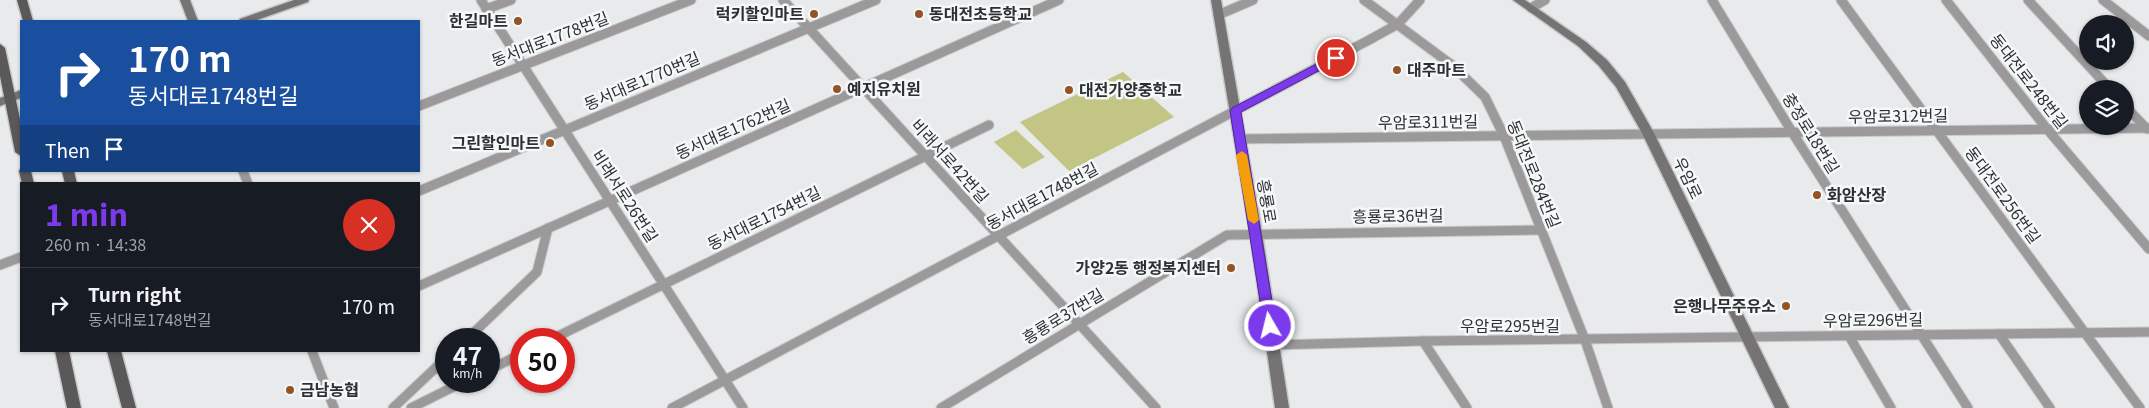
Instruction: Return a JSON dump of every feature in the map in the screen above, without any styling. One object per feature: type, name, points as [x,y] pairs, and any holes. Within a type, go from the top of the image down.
[{"type":"main road","points":[[22,0],[28,20]]},
{"type":"main road","points":[[185,0],[193,20]]},
{"type":"main road","points":[[247,20],[304,0]]},
{"type":"main road","name":"흥룡로","points":[[1216,0],[1256,233],[1282,408]]},
{"type":"main road","name":"우암로","points":[[1518,0],[1582,44],[1603,63],[1621,84],[1648,133],[1782,408]]},
{"type":"main road","points":[[0,48],[1,63],[11,98],[20,147]]},
{"type":"main road","points":[[62,352],[74,408]]},
{"type":"main road","points":[[114,352],[129,408]]},
{"type":"street","name":"비래서로26번길","points":[[481,0],[743,408]]},
{"type":"street","points":[[486,9],[512,0]]},
{"type":"street","name":"동서대로1778번길","points":[[420,106],[691,0]]},
{"type":"street","name":"비래서로42번길","points":[[783,0],[1156,408]]},
{"type":"street","name":"동서대로1770번길","points":[[420,191],[876,0]]},
{"type":"street","name":"동서대로1762번길","points":[[420,286],[1059,0]]},
{"type":"street","points":[[1218,16],[1253,0]]},
{"type":"street","name":"동대전로284번길","points":[[1364,0],[1452,65],[1485,97],[1504,136],[1585,340],[1608,408]]},
{"type":"street","name":"동서대로1748번길","points":[[672,408],[1398,24],[1420,0]]},
{"type":"street","points":[[1531,8],[1545,0]]},
{"type":"street","name":"충정로18번길","points":[[1712,0],[1792,132],[1968,408]]},
{"type":"street","name":"동대전로256번길","points":[[1842,0],[2140,408]]},
{"type":"street","name":"동대전로248번길","points":[[1946,0],[2047,129],[2149,249]]},
{"type":"street","points":[[2028,0],[2102,80]]},
{"type":"street","points":[[2103,0],[2149,36]]},
{"type":"street","points":[[2134,115],[2148,129]]},
{"type":"street","name":"동서대로1754번길","points":[[574,328],[989,125]]},
{"type":"street","name":"우암로312번길","points":[[1648,133],[2148,129]]},
{"type":"street","name":"우암로311번길","points":[[1239,139],[1648,133]]},
{"type":"street","points":[[478,328],[537,272],[548,228]]},
{"type":"street","name":"흥룡로36번길","points":[[1256,233],[1540,230]]},
{"type":"street","name":"흥룡로37번길","points":[[941,408],[1227,235],[1256,233]]},
{"type":"street","points":[[0,266],[20,257]]},
{"type":"street","name":"우암로296번길","points":[[1748,337],[2149,332]]},
{"type":"street","points":[[1999,334],[2050,408]]},
{"type":"street","points":[[1848,336],[1891,408]]},
{"type":"street","name":"우암로295번길","points":[[1272,345],[1748,337]]},
{"type":"street","points":[[1423,341],[1467,408]]},
{"type":"street","points":[[312,352],[334,408]]},
{"type":"street","points":[[393,408],[435,368]]},
{"type":"street","points":[[411,408],[441,393]]},
{"type":"green space","points":[[1123,72],[1174,117],[1069,171],[1020,122]]},
{"type":"green space","points":[[1016,130],[1045,157],[1023,169],[994,142]]},
{"type":"slow traffic","points":[[1242,155],[1254,220]]},
{"type":"place","name":"럭키할인마트","points":[[814,14]]},
{"type":"place","name":"동대전초등학교","points":[[919,14]]},
{"type":"place","name":"한길마트","points":[[518,21]]},
{"type":"place","name":"대주마트","points":[[1397,70]]},
{"type":"place","name":"예지유치원","points":[[837,89]]},
{"type":"place","name":"대전가양중학교","points":[[1069,90]]},
{"type":"place","name":"그린할인마트","points":[[550,143]]},
{"type":"place","name":"화암산장","points":[[1817,195]]},
{"type":"place","name":"가양2동 행정복지센터","points":[[1231,268]]},
{"type":"place","name":"은행나무주유소","points":[[1786,306]]},
{"type":"place","name":"금남농협","points":[[290,390]]},
{"type":"route","points":[[1270,326],[1236,111],[1336,58]]}]
